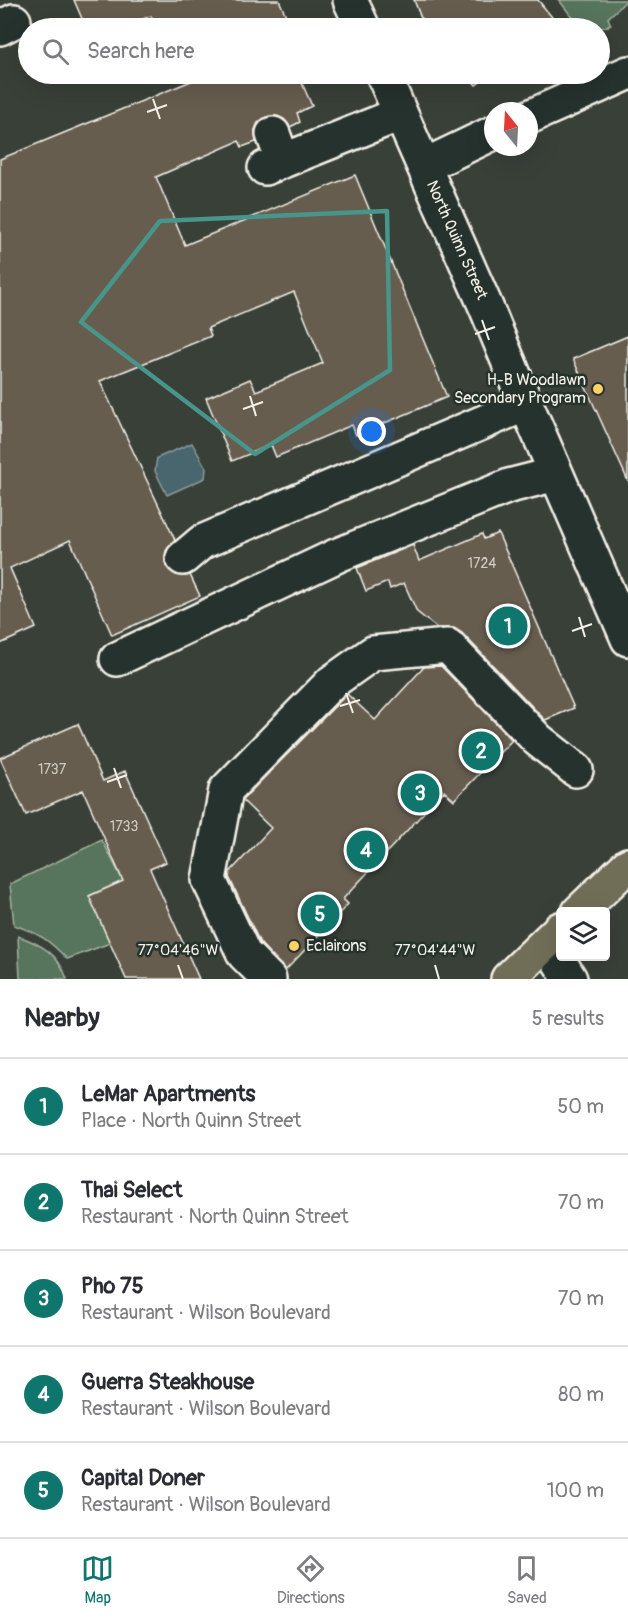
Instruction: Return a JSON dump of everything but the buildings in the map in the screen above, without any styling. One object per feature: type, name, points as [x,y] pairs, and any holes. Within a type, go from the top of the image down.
[{"type":"main road","points":[[584,907],[628,866]]},
{"type":"main road","points":[[508,979],[554,935]]},
{"type":"street","points":[[350,0],[358,18]]},
{"type":"street","points":[[610,81],[628,73]]},
{"type":"street","name":"North Quinn Street","points":[[386,84],[486,307],[628,639]]},
{"type":"street","points":[[538,113],[603,84]]},
{"type":"street","points":[[274,154],[400,114]]},
{"type":"street","points":[[424,166],[484,137]]},
{"type":"street","points":[[183,558],[202,542],[526,404]]},
{"type":"street","points":[[117,659],[338,555],[509,486],[556,474]]},
{"type":"street","points":[[269,979],[244,954],[209,879],[226,790],[332,682],[373,653],[448,646],[538,740],[576,770]]},
{"type":"street","points":[[554,935],[570,979]]},
{"type":"highlighted area","points":[[387,211],[390,370],[255,454],[81,322],[160,221]]},
{"type":"green space","points":[[559,0],[627,0],[608,18],[574,18]]},
{"type":"green space","points":[[102,840],[123,881],[89,896],[110,943],[67,959],[43,938],[14,925],[10,884]]},
{"type":"green space","points":[[18,936],[48,951],[64,970],[67,979],[20,979]]},
{"type":"water","points":[[192,443],[206,468],[205,478],[167,495],[155,471],[157,458]]},
{"type":"place","name":"H-B Woodlawn Secondary Program","points":[[598,389]]},
{"type":"place","name":"LeMar Apartments","points":[[508,626]]},
{"type":"place","name":"Thai Select","points":[[481,751]]},
{"type":"place","name":"Pho 75","points":[[420,793]]},
{"type":"place","name":"Guerra Steakhouse","points":[[366,850]]},
{"type":"place","name":"Capital Doner","points":[[320,914]]},
{"type":"place","name":"Eclairons","points":[[294,946]]}]
